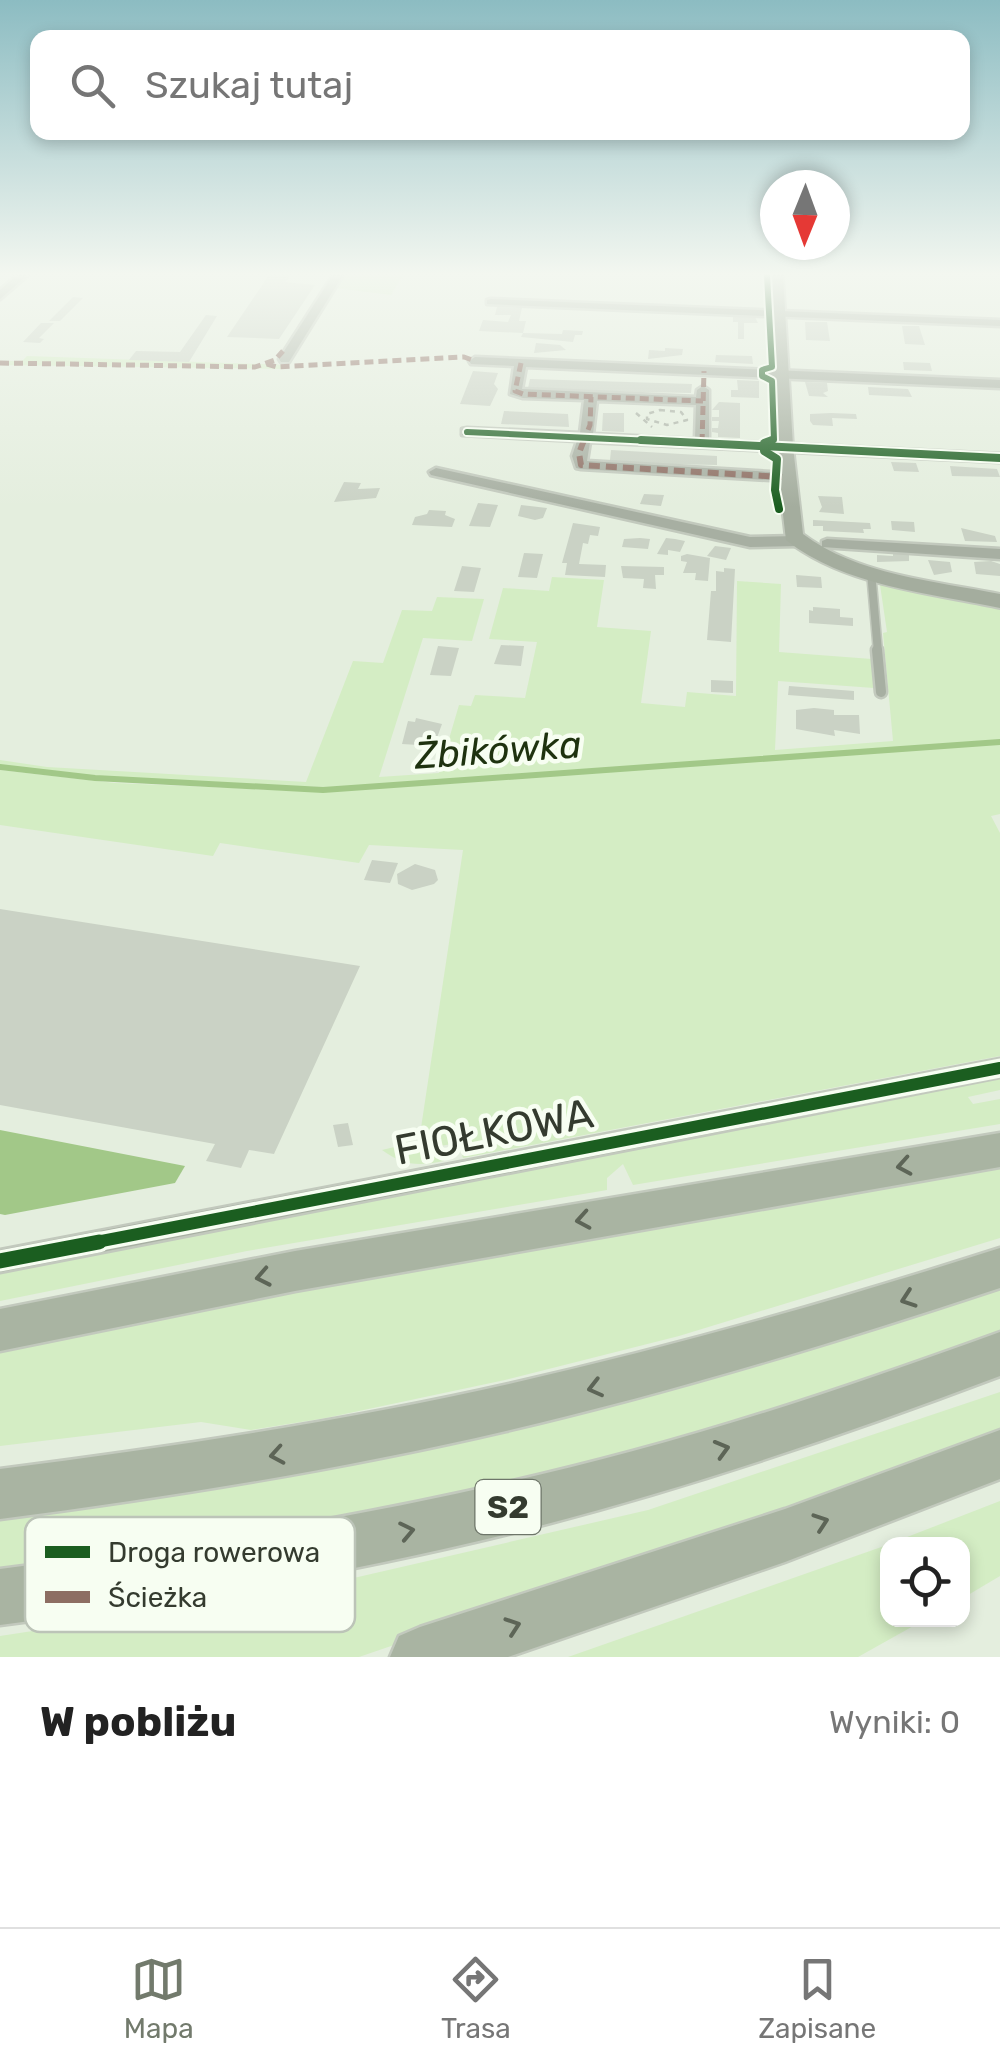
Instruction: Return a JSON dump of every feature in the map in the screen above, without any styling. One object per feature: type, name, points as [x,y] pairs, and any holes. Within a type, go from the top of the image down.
[{"type":"highway","points":[[0,1330],[295,1271],[1000,1150]]},
{"type":"highway","points":[[0,1494],[217,1466],[511,1410],[776,1339],[1000,1268]]},
{"type":"highway","name":"S2","points":[[355,1540],[438,1524],[788,1430],[1000,1354]]},
{"type":"highway","points":[[420,1657],[784,1535],[1000,1454]]},
{"type":"highway","name":"S2","points":[[0,1598],[25,1594]]},
{"type":"street","points":[[285,359],[289,352]]},
{"type":"street","points":[[781,352],[790,530],[798,542],[814,553],[871,571],[1000,600]]},
{"type":"street","points":[[475,361],[1000,384]]},
{"type":"street","points":[[522,363],[514,390],[518,393],[703,400]]},
{"type":"street","points":[[702,443],[704,371]]},
{"type":"street","points":[[591,398],[578,459],[581,465],[787,478]]},
{"type":"street","points":[[468,432],[1000,458]]},
{"type":"street","points":[[436,472],[744,541],[798,542]]},
{"type":"street","points":[[827,544],[1000,554]]},
{"type":"street","name":"FIOŁKOWA","points":[[0,1261],[1000,1068]]},
{"type":"lane","points":[[871,571],[881,692]]},
{"type":"path","points":[[632,409],[664,441]]},
{"type":"path","points":[[664,409],[681,412],[687,418],[674,425],[646,420],[649,412],[664,409]]},
{"type":"shaded area","points":[[27,356],[288,365],[285,369],[0,365],[0,361],[22,361]]},
{"type":"shaded area","points":[[552,577],[604,580],[597,627],[651,631],[641,703],[685,707],[687,692],[736,696],[737,581],[781,584],[779,652],[872,659],[874,688],[778,681],[775,750],[893,741],[883,633],[887,632],[879,578],[1000,606],[1000,741],[341,788],[94,777],[0,765],[0,760],[47,767],[306,782],[353,661],[383,663],[402,610],[432,611],[437,597],[484,599],[472,641],[423,638],[379,777],[439,773],[459,705],[471,706],[475,695],[525,698],[537,642],[489,639],[503,588],[549,591]]},
{"type":"shaded area","points":[[1000,744],[1000,814],[991,816],[1000,833],[1000,1056],[463,1158],[458,1143],[440,1146],[444,1161],[426,1164],[404,1162],[382,1150],[419,1141],[463,850],[369,845],[359,863],[220,843],[213,856],[0,825],[0,770],[115,783],[323,792]]},
{"type":"shaded area","points":[[1000,1078],[1000,1090],[968,1097],[973,1104],[1000,1099],[1000,1124],[633,1185],[623,1164],[607,1178],[607,1190],[247,1251],[0,1301],[0,1269]]},
{"type":"shaded area","points":[[0,1130],[185,1166],[175,1183],[5,1215],[0,1214]]},
{"type":"shaded area","points":[[1000,1163],[1000,1238],[679,1336],[505,1380],[326,1418],[251,1430],[201,1422],[0,1446],[0,1344]]},
{"type":"shaded area","points":[[1000,1284],[1000,1336],[812,1403],[449,1501],[355,1518],[25,1517],[25,1576],[0,1580],[0,1516]]},
{"type":"shaded area","points":[[1000,1392],[1000,1430],[981,1438],[867,1483],[359,1657],[0,1657],[0,1636],[26,1632],[355,1632],[355,1578],[648,1510]]},
{"type":"shaded area","points":[[1000,1501],[1000,1576],[970,1594],[970,1537],[907,1537]]},
{"type":"shaded area","points":[[880,1547],[880,1627],[912,1627],[858,1657],[568,1657]]},
{"type":"building","points":[[135,352],[195,352],[189,362],[129,360]]},
{"type":"building","points":[[649,352],[682,352],[682,355],[648,359]]},
{"type":"building","points":[[716,355],[752,356],[753,364],[715,362]]},
{"type":"building","points":[[903,362],[930,363],[932,371],[904,370]]},
{"type":"building","points":[[473,371],[498,373],[494,384],[498,389],[490,406],[460,404]]},
{"type":"building","points":[[530,379],[692,384],[691,393],[538,390],[528,388]]},
{"type":"building","points":[[737,380],[759,381],[759,398],[731,397],[731,390],[738,390]]},
{"type":"building","points":[[805,382],[827,383],[828,391],[823,393],[828,397],[809,396]]},
{"type":"building","points":[[868,387],[908,389],[912,397],[869,395]]},
{"type":"building","points":[[719,402],[740,403],[740,438],[718,437],[718,433],[712,432],[719,421],[712,421],[712,417],[719,417],[719,410],[712,410]]},
{"type":"building","points":[[504,411],[568,414],[569,427],[501,424]]},
{"type":"building","points":[[603,413],[624,413],[624,432],[602,431]]},
{"type":"building","points":[[810,414],[856,414],[857,419],[832,418],[833,426],[813,425],[810,421]]},
{"type":"building","points":[[611,450],[717,456],[717,465],[622,463],[610,460]]},
{"type":"building","points":[[891,462],[916,463],[919,472],[894,471]]},
{"type":"building","points":[[950,466],[997,469],[1000,477],[952,476]]},
{"type":"building","points":[[344,482],[361,483],[358,489],[380,488],[376,498],[334,502]]},
{"type":"building","points":[[644,494],[664,495],[661,506],[640,504]]},
{"type":"building","points":[[818,496],[842,497],[844,514],[819,512],[822,507]]},
{"type":"building","points":[[478,503],[498,505],[490,527],[469,526]]},
{"type":"building","points":[[521,505],[547,508],[543,518],[535,520],[518,516]]},
{"type":"building","points":[[429,510],[446,511],[445,515],[455,519],[452,527],[412,525],[415,517]]},
{"type":"building","points":[[813,520],[870,523],[871,529],[863,529],[864,533],[823,531],[823,526],[813,526]]},
{"type":"building","points":[[891,521],[914,522],[915,532],[892,530]]},
{"type":"building","points":[[573,523],[600,527],[598,536],[590,535],[588,544],[583,543],[579,564],[606,565],[605,577],[565,575],[567,563],[562,563]]},
{"type":"building","points":[[961,528],[995,536],[997,542],[965,541]]},
{"type":"building","points":[[666,538],[685,541],[680,552],[668,550],[668,555],[657,554]]},
{"type":"building","points":[[624,539],[650,539],[648,549],[622,547]]},
{"type":"building","points":[[715,546],[731,548],[726,560],[707,556]]},
{"type":"building","points":[[524,553],[543,554],[537,578],[518,577]]},
{"type":"building","points":[[909,554],[909,561],[877,562],[877,555]]},
{"type":"building","points":[[681,556],[710,558],[708,581],[695,580],[696,573],[683,573],[687,562],[681,561]]},
{"type":"building","points":[[928,560],[950,562],[952,572],[934,575]]},
{"type":"building","points":[[974,562],[1000,564],[1000,576],[976,574]]},
{"type":"building","points":[[462,566],[481,568],[474,592],[454,591]]},
{"type":"building","points":[[621,566],[664,567],[664,575],[655,575],[656,589],[643,588],[644,579],[623,578]]},
{"type":"building","points":[[724,568],[735,569],[731,642],[707,640],[711,591],[716,591],[716,571],[724,572]]},
{"type":"building","points":[[796,575],[821,577],[822,588],[797,587]]},
{"type":"building","points":[[813,607],[840,609],[840,617],[853,618],[853,626],[809,623],[809,610],[813,611]]},
{"type":"building","points":[[501,645],[524,646],[521,666],[494,664]]},
{"type":"building","points":[[438,646],[459,648],[451,676],[430,675]]},
{"type":"building","points":[[711,680],[733,681],[733,693],[711,692]]},
{"type":"building","points":[[789,686],[854,691],[854,700],[788,695]]},
{"type":"building","points":[[796,710],[834,710],[834,715],[859,715],[860,734],[834,730],[835,736],[796,729]]},
{"type":"building","points":[[416,718],[442,724],[434,746],[402,744],[408,721],[415,722]]},
{"type":"building","points":[[372,860],[398,863],[390,883],[364,880]]},
{"type":"building","points":[[415,864],[435,870],[438,880],[412,890],[398,884],[397,874]]},
{"type":"building","points":[[0,909],[360,966],[274,1154],[249,1150],[241,1168],[206,1161],[215,1144],[0,1105]]},
{"type":"building","points":[[348,1123],[353,1145],[338,1147],[333,1125]]},
{"type":"waterway","name":"Żbikówka","points":[[0,767],[95,778],[323,790],[1000,742]]},
{"type":"marked path","points":[[0,363],[255,367],[275,360],[282,352]]},
{"type":"marked path","points":[[267,364],[277,367],[464,357],[475,361]]},
{"type":"marked path","points":[[521,363],[515,391],[523,394],[703,401]]},
{"type":"marked path","points":[[702,443],[704,371]]},
{"type":"marked path","points":[[591,397],[590,425],[579,453],[581,465],[782,477]]},
{"type":"cycle path","points":[[771,352],[772,367],[762,370],[762,376],[772,381],[774,440],[764,443],[764,451],[777,459],[775,490],[779,509]]},
{"type":"cycle path","points":[[467,432],[1000,458]]},
{"type":"cycle path","points":[[0,1261],[1000,1068]]}]
